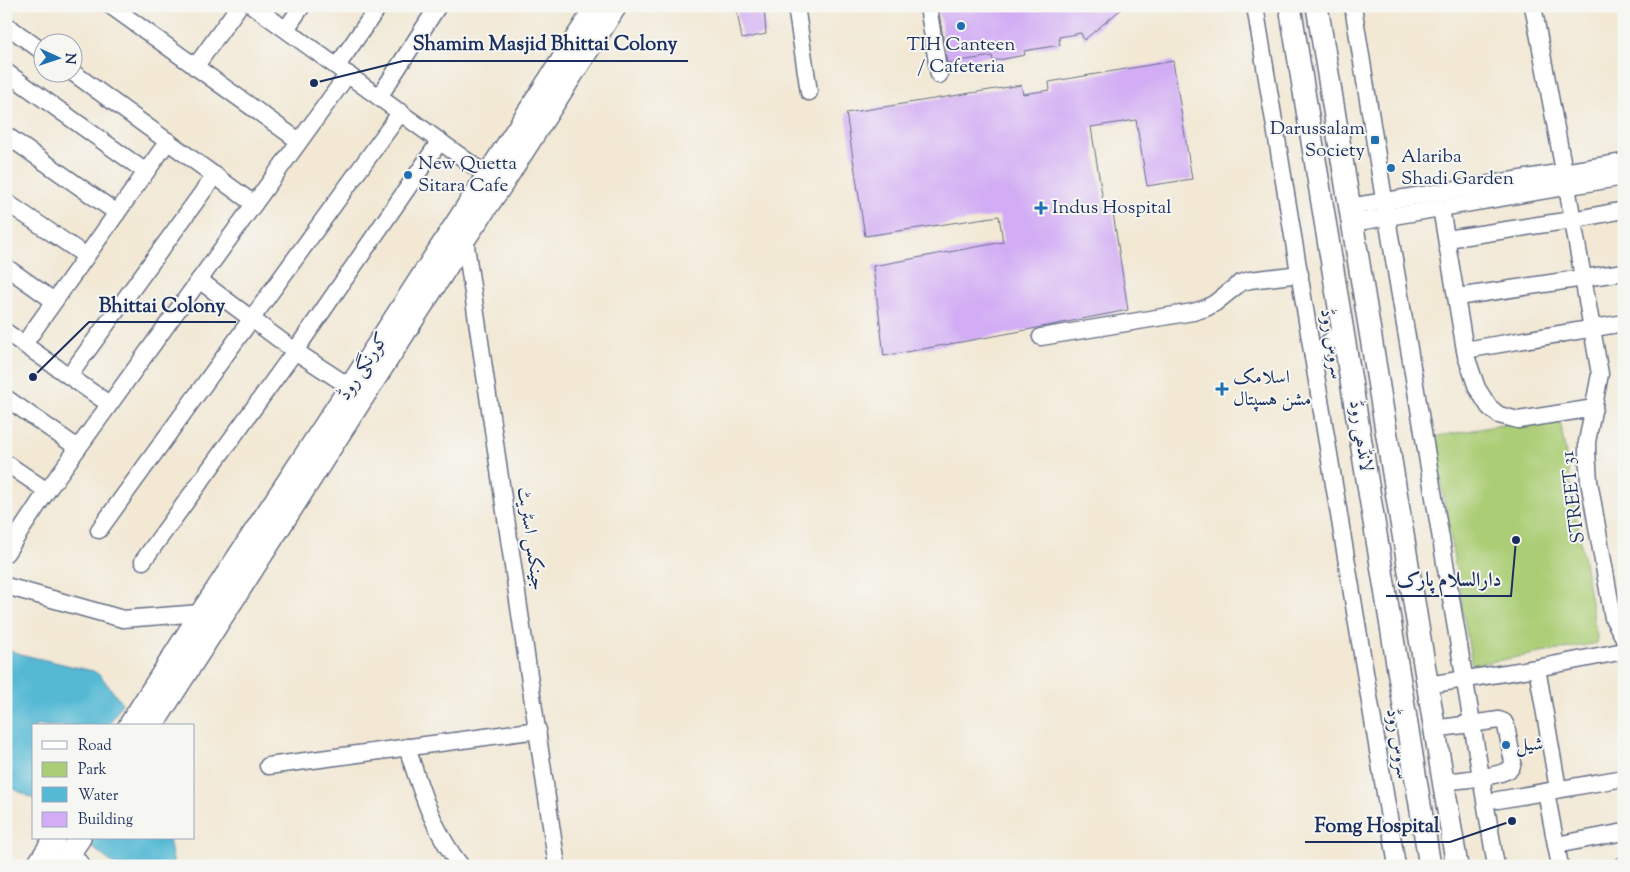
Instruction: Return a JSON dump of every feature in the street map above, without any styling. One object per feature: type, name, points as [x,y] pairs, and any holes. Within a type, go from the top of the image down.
[{"type":"main road","name":"کورنگی روڈ","points":[[494,181],[597,6]]},
{"type":"main road","name":"کورنگی روڈ","points":[[151,715],[201,613],[225,594],[494,181],[616,6]]},
{"type":"main road","name":"لانڈھی روڈ","points":[[1290,6],[1430,866]]},
{"type":"main road","name":"لانڈھی روڈ","points":[[1317,6],[1457,866]]},
{"type":"main road","name":"کورنگی روڈ","points":[[133,724],[151,715],[350,388],[463,228]]},
{"type":"main road","points":[[38,866],[70,852]]},
{"type":"street","points":[[110,6],[299,141]]},
{"type":"street","points":[[195,67],[239,6]]},
{"type":"street","points":[[253,6],[494,181]]},
{"type":"street","points":[[286,29],[302,6]]},
{"type":"street","points":[[8,545],[299,141],[379,6]]},
{"type":"street","points":[[379,97],[438,6]]},
{"type":"street","points":[[796,6],[809,92]]},
{"type":"street","points":[[928,6],[939,75]]},
{"type":"street","name":"سروس روڈ","points":[[1255,6],[1397,866]]},
{"type":"street","points":[[1353,6],[1496,866]]},
{"type":"street","name":"STREET 31","points":[[1533,6],[1600,374],[1587,442],[1589,481],[1613,618],[1624,638]]},
{"type":"street","points":[[6,25],[32,44]]},
{"type":"street","points":[[6,72],[146,172]]},
{"type":"street","points":[[82,79],[254,204]]},
{"type":"street","points":[[99,530],[401,112]]},
{"type":"street","points":[[6,135],[116,214]]},
{"type":"street","points":[[143,561],[295,351],[440,140]]},
{"type":"street","points":[[24,344],[168,141]]},
{"type":"street","points":[[1351,215],[1387,218],[1441,208],[1566,180],[1624,162]]},
{"type":"street","points":[[69,376],[215,175]]},
{"type":"street","points":[[1351,215],[1384,201],[1566,180],[1624,177]]},
{"type":"street","points":[[6,202],[86,256]]},
{"type":"street","points":[[1441,208],[1465,350],[1477,388],[1489,407],[1499,415],[1518,420],[1594,408]]},
{"type":"street","points":[[1447,239],[1624,210]]},
{"type":"street","name":"جینکس اسٹریٹ","points":[[463,228],[557,866]]},
{"type":"street","points":[[6,267],[54,301]]},
{"type":"street","points":[[1457,298],[1624,272]]},
{"type":"street","points":[[1041,337],[1193,312],[1215,303],[1240,283],[1300,274]]},
{"type":"street","points":[[199,280],[295,351],[350,388]]},
{"type":"street","points":[[1465,350],[1623,325]]},
{"type":"street","points":[[1313,358],[1342,329]]},
{"type":"street","points":[[6,332],[110,404]]},
{"type":"street","points":[[6,398],[78,448]]},
{"type":"street","points":[[6,462],[47,491]]},
{"type":"street","points":[[6,586],[123,618],[201,613]]},
{"type":"street","points":[[1427,685],[1536,668],[1624,651]]},
{"type":"street","points":[[1536,668],[1560,866]]},
{"type":"street","points":[[1434,729],[1499,720],[1504,722],[1513,762],[1512,767],[1508,771],[1482,777],[1443,782]]},
{"type":"street","points":[[268,766],[538,730]]},
{"type":"street","points":[[407,747],[424,800],[448,850],[461,866]]},
{"type":"street","points":[[1498,800],[1624,778]]},
{"type":"street","points":[[1556,845],[1624,832]]},
{"type":"green space","points":[[1559,415],[1598,643],[1472,665],[1433,437]]},
{"type":"water","points":[[6,649],[93,671],[100,675],[122,703],[109,724],[32,724],[32,798],[6,785]]},
{"type":"water","points":[[82,840],[169,840],[174,866],[116,866],[89,845],[80,843]]},
{"type":"building","points":[[736,6],[764,6],[766,34],[742,39]]},
{"type":"building","points":[[938,6],[1125,6],[1084,40],[1081,33],[1059,37],[1060,45],[1024,51],[1025,55],[993,61],[992,56],[947,63]]},
{"type":"building","points":[[1173,61],[1192,179],[1147,186],[1136,120],[1091,127],[1104,207],[1112,206],[1128,310],[884,356],[873,266],[1003,242],[999,216],[865,236],[846,113],[1021,85],[1023,94],[1050,90],[1049,82]]},
{"type":"place","name":"TIH Canteen / Cafeteria","points":[[961,26]]},
{"type":"place","name":"Shamim Masjid Bhittai Colony","points":[[314,83]]},
{"type":"place","name":"Darussalam Society","points":[[1375,140]]},
{"type":"place","name":"Alariba Shadi Garden","points":[[1391,168]]},
{"type":"place","name":"New Quetta Sitara Cafe","points":[[408,175]]},
{"type":"place","name":"Indus Hospital","points":[[1041,208]]},
{"type":"place","name":"Bhittai Colony","points":[[33,377]]},
{"type":"place","name":"اسلامک مشن ہسپتال","points":[[1222,389]]},
{"type":"place","name":"دارالسلام پارک","points":[[1516,540]]},
{"type":"place","name":"شیل","points":[[1506,745]]},
{"type":"place","name":"Fomg Hospital","points":[[1512,821]]}]
